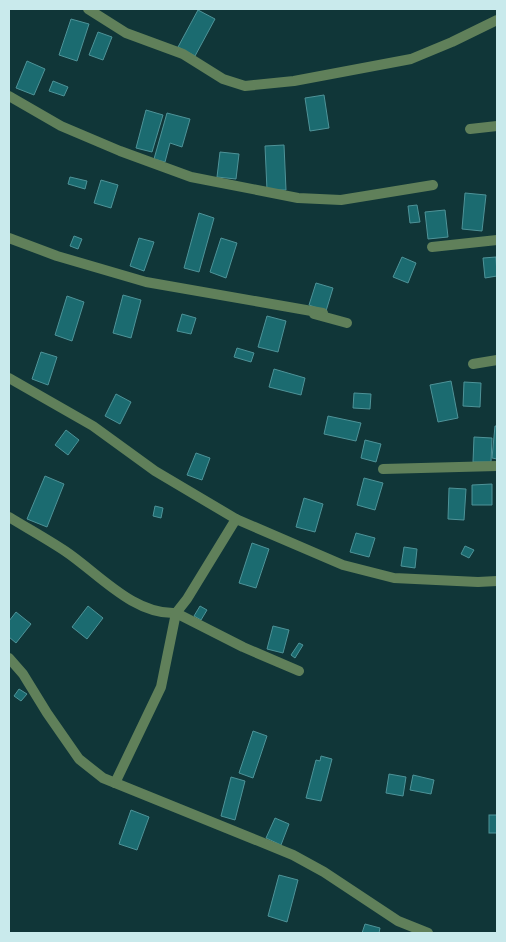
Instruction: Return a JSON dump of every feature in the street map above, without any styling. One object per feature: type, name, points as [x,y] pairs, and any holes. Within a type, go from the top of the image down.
[{"type":"street","points":[[88,9],[126,33],[183,54],[223,78],[245,86],[294,81],[411,58],[452,42],[497,20]]},
{"type":"street","points":[[9,96],[61,126],[120,151],[191,176],[298,198],[341,200],[433,185]]},
{"type":"street","points":[[470,129],[497,126]]},
{"type":"street","points":[[9,238],[57,256],[146,282],[322,313]]},
{"type":"street","points":[[432,247],[497,240]]},
{"type":"street","points":[[297,308],[347,324]]},
{"type":"street","points":[[473,364],[497,360]]},
{"type":"street","points":[[9,378],[93,426],[155,471],[236,519],[343,565],[394,578],[478,582],[497,581]]},
{"type":"street","points":[[382,469],[497,466]]},
{"type":"street","points":[[9,517],[65,551],[130,600],[162,614],[176,613],[243,647],[299,671]]},
{"type":"street","points":[[115,783],[161,687],[176,613],[187,599],[236,519]]},
{"type":"street","points":[[9,658],[23,674],[79,759],[103,778],[293,855],[324,872],[398,921],[428,933]]},
{"type":"building","points":[[198,10],[215,19],[195,56],[178,47]]},
{"type":"building","points":[[71,19],[89,24],[77,61],[59,55]]},
{"type":"building","points":[[98,32],[112,37],[103,60],[89,55]]},
{"type":"building","points":[[27,61],[45,69],[34,95],[16,88]]},
{"type":"building","points":[[53,81],[68,87],[64,96],[49,91]]},
{"type":"building","points":[[324,95],[329,128],[310,131],[305,98]]},
{"type":"building","points":[[146,110],[163,115],[152,152],[136,148]]},
{"type":"building","points":[[167,113],[190,119],[182,147],[170,143],[165,162],[154,159]]},
{"type":"building","points":[[284,145],[286,190],[267,190],[265,146]]},
{"type":"building","points":[[220,152],[239,154],[236,179],[217,177]]},
{"type":"building","points":[[70,177],[87,181],[85,189],[68,184]]},
{"type":"building","points":[[101,180],[118,185],[111,208],[94,203]]},
{"type":"building","points":[[465,193],[486,195],[482,231],[462,229]]},
{"type":"building","points":[[417,205],[420,222],[410,223],[408,206]]},
{"type":"building","points":[[445,210],[448,237],[428,239],[425,212]]},
{"type":"building","points":[[199,213],[214,218],[199,272],[184,268]]},
{"type":"building","points":[[74,236],[82,239],[78,249],[70,246]]},
{"type":"building","points":[[139,238],[154,242],[144,271],[130,266]]},
{"type":"building","points":[[221,238],[237,243],[226,278],[210,272]]},
{"type":"building","points":[[402,257],[416,263],[408,283],[393,277]]},
{"type":"building","points":[[496,257],[497,276],[485,278],[483,258]]},
{"type":"building","points":[[316,283],[333,288],[326,311],[309,305]]},
{"type":"building","points":[[123,295],[141,300],[131,338],[113,333]]},
{"type":"building","points":[[67,296],[84,302],[72,341],[55,335]]},
{"type":"building","points":[[182,314],[196,318],[191,334],[177,331]]},
{"type":"building","points":[[267,316],[286,321],[278,352],[258,347]]},
{"type":"building","points":[[237,348],[254,353],[251,362],[234,357]]},
{"type":"building","points":[[41,352],[57,357],[48,385],[32,379]]},
{"type":"building","points":[[274,369],[305,378],[301,395],[269,387]]},
{"type":"building","points":[[451,381],[458,418],[438,422],[430,385]]},
{"type":"building","points":[[464,382],[481,383],[480,407],[463,406]]},
{"type":"building","points":[[354,393],[371,394],[370,409],[353,408]]},
{"type":"building","points":[[116,394],[131,402],[120,424],[105,416]]},
{"type":"building","points":[[328,416],[361,423],[356,441],[324,434]]},
{"type":"building","points":[[495,426],[497,426],[497,459],[492,458]]},
{"type":"building","points":[[66,430],[79,440],[68,455],[55,445]]},
{"type":"building","points":[[474,437],[492,438],[491,462],[473,462]]},
{"type":"building","points":[[365,440],[381,444],[376,462],[361,458]]},
{"type":"building","points":[[196,453],[210,458],[202,480],[187,475]]},
{"type":"building","points":[[45,476],[64,484],[47,527],[27,519]]},
{"type":"building","points":[[364,478],[383,483],[375,510],[357,505]]},
{"type":"building","points":[[492,484],[492,505],[472,505],[472,485]]},
{"type":"building","points":[[449,488],[466,489],[464,520],[448,519]]},
{"type":"building","points":[[304,498],[323,504],[315,532],[296,527]]},
{"type":"building","points":[[155,506],[163,508],[161,518],[153,516]]},
{"type":"building","points":[[356,533],[375,538],[369,557],[350,552]]},
{"type":"building","points":[[252,543],[269,549],[256,588],[239,583]]},
{"type":"building","points":[[465,546],[474,550],[469,558],[461,554]]},
{"type":"building","points":[[404,547],[417,549],[415,568],[401,566]]},
{"type":"building","points":[[88,606],[103,618],[87,639],[72,627]]},
{"type":"building","points":[[200,606],[207,610],[201,620],[194,616]]},
{"type":"building","points":[[16,612],[31,624],[16,643],[9,637],[9,621]]},
{"type":"building","points":[[273,626],[289,630],[283,653],[267,649]]},
{"type":"building","points":[[299,643],[303,645],[295,658],[291,655]]},
{"type":"building","points":[[19,689],[27,694],[21,701],[14,696]]},
{"type":"building","points":[[253,731],[267,736],[253,778],[239,773]]},
{"type":"building","points":[[321,756],[332,759],[321,801],[306,798],[316,760],[320,761]]},
{"type":"building","points":[[389,774],[406,777],[403,796],[386,793]]},
{"type":"building","points":[[413,775],[434,780],[431,794],[410,790]]},
{"type":"building","points":[[231,777],[245,781],[235,820],[221,816]]},
{"type":"building","points":[[131,810],[149,817],[137,850],[119,844]]},
{"type":"building","points":[[489,815],[497,815],[497,833],[489,833]]},
{"type":"building","points":[[275,818],[289,824],[281,845],[266,838]]},
{"type":"building","points":[[279,875],[298,880],[287,922],[268,916]]},
{"type":"building","points":[[365,924],[380,928],[379,933],[362,933]]}]
